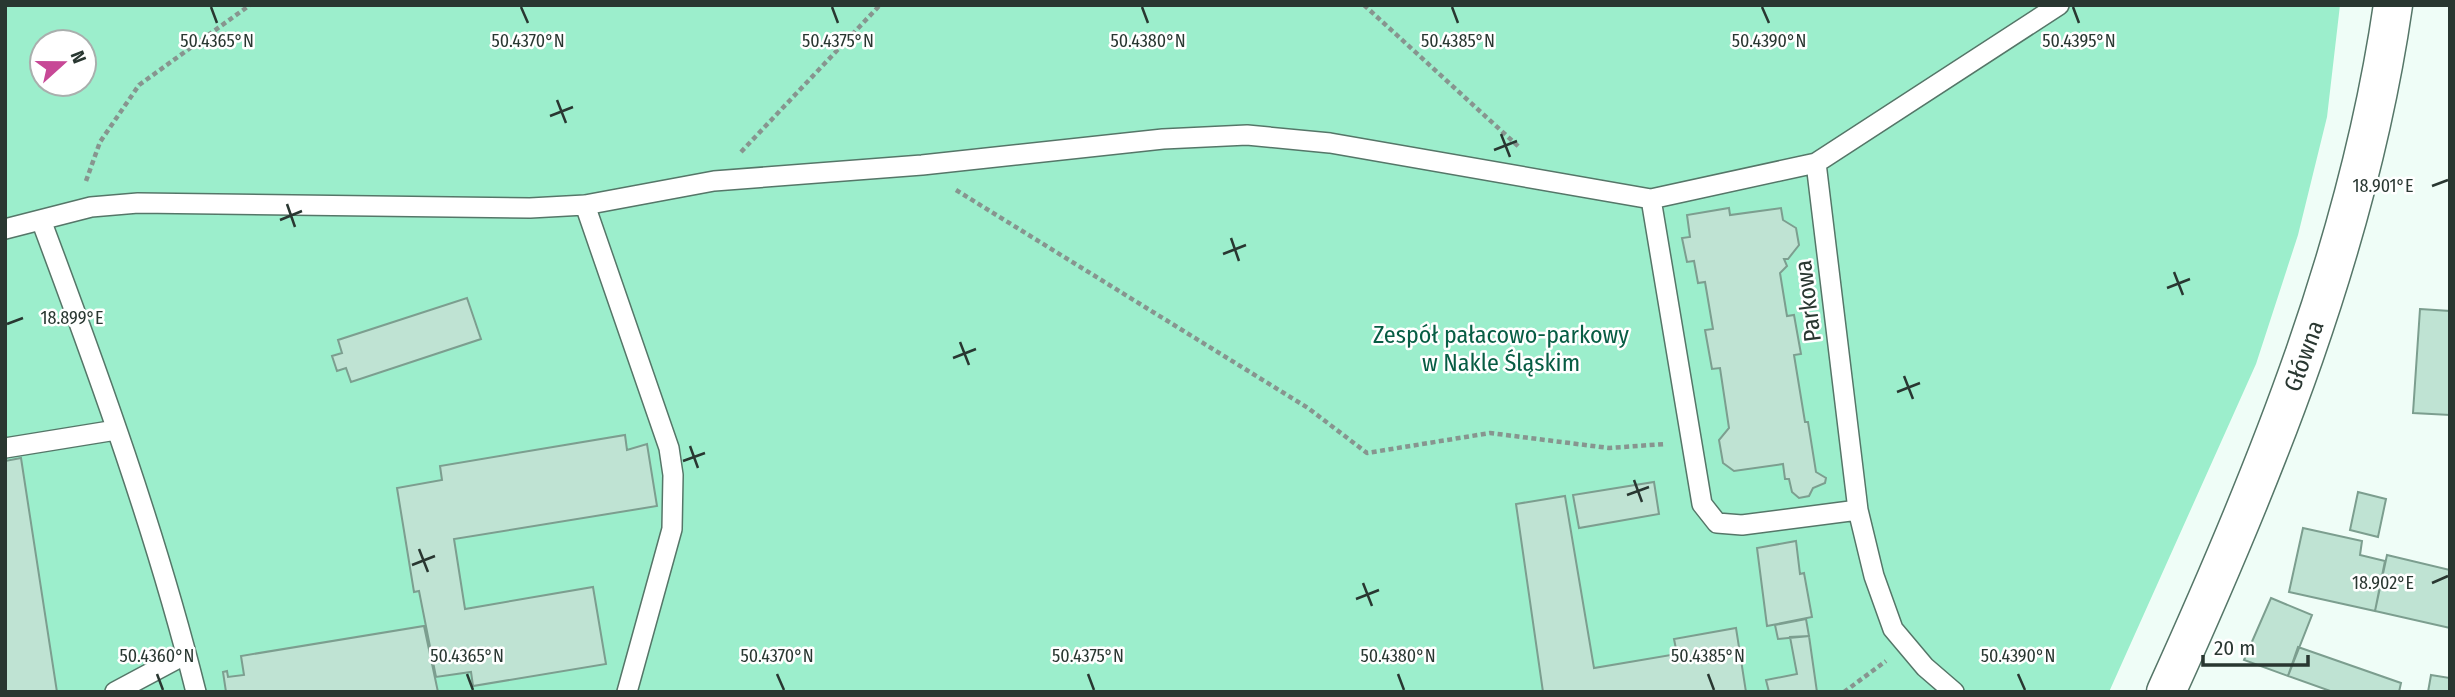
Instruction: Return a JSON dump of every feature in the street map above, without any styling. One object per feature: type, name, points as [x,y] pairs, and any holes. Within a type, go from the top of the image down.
[{"type":"main road","name":"Główna","points":[[2166,692],[2269,451],[2312,334],[2350,208],[2393,5]]},
{"type":"lane","points":[[5,229],[75,211],[138,203],[530,208],[585,205],[714,181],[922,166],[1163,139],[1247,135],[1330,143],[1651,199],[1816,163],[2059,5]]},
{"type":"lane","name":"Parkowa","points":[[1816,163],[1858,510],[1883,604],[1893,629],[1925,667],[1954,692]]},
{"type":"lane","points":[[1651,199],[1702,504],[1717,523],[1742,525],[1858,510]]},
{"type":"lane","points":[[585,205],[669,448],[673,475],[672,529],[627,692]]},
{"type":"lane","points":[[41,220],[116,430],[196,692]]},
{"type":"lane","points":[[5,448],[116,430]]},
{"type":"lane","points":[[115,692],[186,654]]},
{"type":"path","points":[[75,211],[100,142],[139,85],[250,5]]},
{"type":"path","points":[[714,181],[880,5]]},
{"type":"path","points":[[1364,5],[1416,50],[1555,181]]},
{"type":"path","points":[[965,197],[1308,408],[1367,453],[1490,433],[1609,449],[1690,442]]},
{"type":"path","points":[[1844,692],[1905,645]]},
{"type":"green space","name":"Zespół pałacowo-parkowy w Nakle Śląskim","points":[[5,5],[2340,5],[2327,117],[2298,235],[2256,364],[2109,692],[5,692]]},
{"type":"building","points":[[1729,208],[1730,215],[1781,208],[1783,220],[1796,228],[1799,245],[1788,259],[1784,259],[1787,266],[1780,273],[1787,316],[1794,315],[1801,354],[1794,355],[1816,472],[1826,478],[1825,483],[1813,488],[1809,496],[1799,498],[1792,492],[1789,479],[1785,479],[1783,464],[1734,471],[1723,463],[1719,440],[1729,428],[1720,368],[1712,369],[1705,330],[1713,329],[1705,282],[1698,283],[1694,261],[1687,262],[1682,238],[1690,237],[1687,215]]},
{"type":"building","points":[[467,298],[481,339],[351,382],[346,368],[337,371],[332,356],[342,353],[338,340]]},
{"type":"building","points":[[2420,309],[2450,311],[2450,415],[2413,413]]},
{"type":"building","points":[[625,435],[627,450],[647,444],[657,506],[454,539],[465,609],[593,587],[606,664],[473,686],[471,672],[436,677],[419,591],[414,592],[397,488],[442,480],[440,466]]},
{"type":"building","points":[[21,458],[57,692],[5,692],[5,461]]},
{"type":"building","points":[[1654,482],[1659,514],[1579,528],[1573,495]]},
{"type":"building","points":[[2358,492],[2386,499],[2378,537],[2350,530]]},
{"type":"building","points":[[1565,496],[1594,668],[1677,654],[1674,639],[1736,628],[1746,692],[1543,692],[1516,504]]},
{"type":"building","points":[[2303,528],[2362,541],[2360,555],[2385,561],[2375,611],[2289,592]]},
{"type":"building","points":[[1796,541],[1800,574],[1804,573],[1812,617],[1767,626],[1757,548]]},
{"type":"building","points":[[2387,555],[2450,570],[2450,628],[2375,611]]},
{"type":"building","points":[[2271,598],[2312,615],[2288,676],[2244,660]]},
{"type":"building","points":[[1806,619],[1809,636],[1778,639],[1775,625]]},
{"type":"building","points":[[424,626],[438,692],[226,692],[223,672],[227,671],[228,677],[244,675],[241,656]]},
{"type":"building","points":[[1809,636],[1817,692],[1769,692],[1766,680],[1797,674],[1790,637]]},
{"type":"building","points":[[2298,647],[2401,683],[2399,692],[2333,692],[2288,676]]},
{"type":"building","points":[[2431,675],[2450,678],[2450,692],[2428,692]]}]
